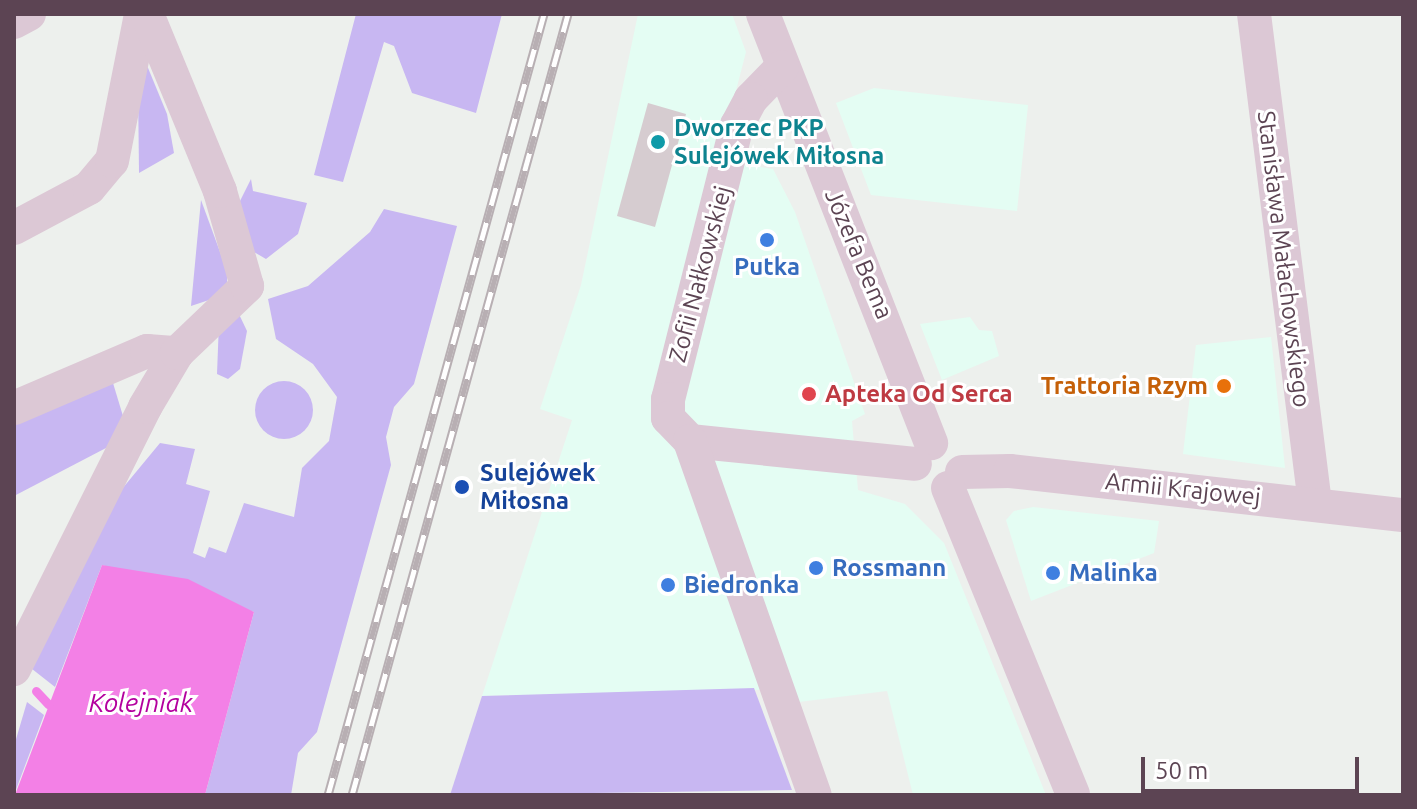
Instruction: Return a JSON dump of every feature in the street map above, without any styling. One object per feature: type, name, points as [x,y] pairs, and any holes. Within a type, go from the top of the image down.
[{"type":"street","points":[[14,22],[29,14]]},
{"type":"street","points":[[14,228],[89,188],[112,161],[144,14]]},
{"type":"street","points":[[14,669],[177,353],[247,286],[220,191],[144,14]]},
{"type":"street","name":"Józefa Bema","points":[[763,14],[923,453]]},
{"type":"street","name":"Stanisława Małachowskiego","points":[[1254,14],[1315,504]]},
{"type":"street","name":"Zofii Nałkowskiej","points":[[782,67],[751,99],[737,125],[674,373],[668,418],[690,441],[815,795]]},
{"type":"street","points":[[14,408],[147,351],[177,353]]},
{"type":"street","points":[[690,441],[923,453],[953,445],[955,480],[1073,795]]},
{"type":"street","name":"Armii Krajowej","points":[[955,480],[1010,471],[1403,515]]},
{"type":"shaded area","points":[[356,14],[502,14],[476,113],[412,93],[394,46],[384,42],[343,182],[314,175]]},
{"type":"shaded area","points":[[638,14],[732,14],[746,52],[718,160],[773,169],[795,212],[865,414],[852,421],[858,490],[905,504],[944,543],[1046,795],[913,795],[887,691],[799,702],[794,689],[482,696],[572,420],[540,409],[581,285]]},
{"type":"shaded area","points":[[146,63],[167,114],[174,153],[139,173],[138,86]]},
{"type":"shaded area","points":[[874,88],[1028,105],[1017,211],[871,195],[836,103]]},
{"type":"shaded area","points":[[251,179],[253,191],[307,203],[298,234],[266,259],[254,252],[237,207]]},
{"type":"shaded area","points":[[201,200],[227,271],[227,294],[191,306]]},
{"type":"shaded area","points":[[384,209],[457,226],[414,384],[394,407],[386,437],[391,465],[317,732],[298,753],[291,795],[205,795],[254,612],[102,565],[55,687],[27,665],[117,495],[160,443],[195,449],[186,484],[210,491],[193,553],[205,558],[209,547],[226,553],[244,503],[294,517],[302,468],[329,441],[337,397],[313,364],[276,339],[268,299],[308,286],[370,232]]},
{"type":"shaded area","points":[[237,310],[247,331],[240,369],[228,379],[217,374],[219,322]]},
{"type":"shaded area","points":[[970,317],[979,330],[992,331],[999,356],[942,380],[920,324]]},
{"type":"shaded area","points":[[1271,337],[1285,468],[1183,454],[1196,345]]},
{"type":"shaded area","points":[[284,381],[305,389],[313,410],[305,431],[284,439],[263,431],[255,410],[263,389]]},
{"type":"shaded area","points":[[113,383],[129,436],[14,496],[14,419]]},
{"type":"shaded area","points":[[1033,507],[1159,521],[1154,553],[1031,601],[1006,520],[1014,511]]},
{"type":"shaded area","points":[[754,688],[792,790],[450,795],[482,696]]},
{"type":"shaded area","points":[[27,702],[44,715],[14,795],[14,746]]},
{"type":"water","name":"Kolejniak","points":[[102,565],[188,579],[254,612],[205,795],[15,795]]},
{"type":"building","name":"Dworzec PKP Sulejówek Miłosna","points":[[648,103],[686,114],[655,227],[617,216]]},
{"type":"waterway","points":[[36,691],[48,704]]},
{"type":"railway","points":[[328,795],[544,14]]},
{"type":"railway","points":[[352,795],[568,14]]},
{"type":"place","name":"Dworzec PKP Sulejówek Miłosna","points":[[658,142]]},
{"type":"place","name":"Putka","points":[[767,240]]},
{"type":"place","name":"Trattoria Rzym","points":[[1224,386]]},
{"type":"place","name":"Apteka Od Serca","points":[[809,394]]},
{"type":"place","name":"Sulejówek Miłosna","points":[[462,487]]},
{"type":"place","name":"Rossmann","points":[[816,568]]},
{"type":"place","name":"Malinka","points":[[1053,573]]},
{"type":"place","name":"Biedronka","points":[[668,585]]}]
